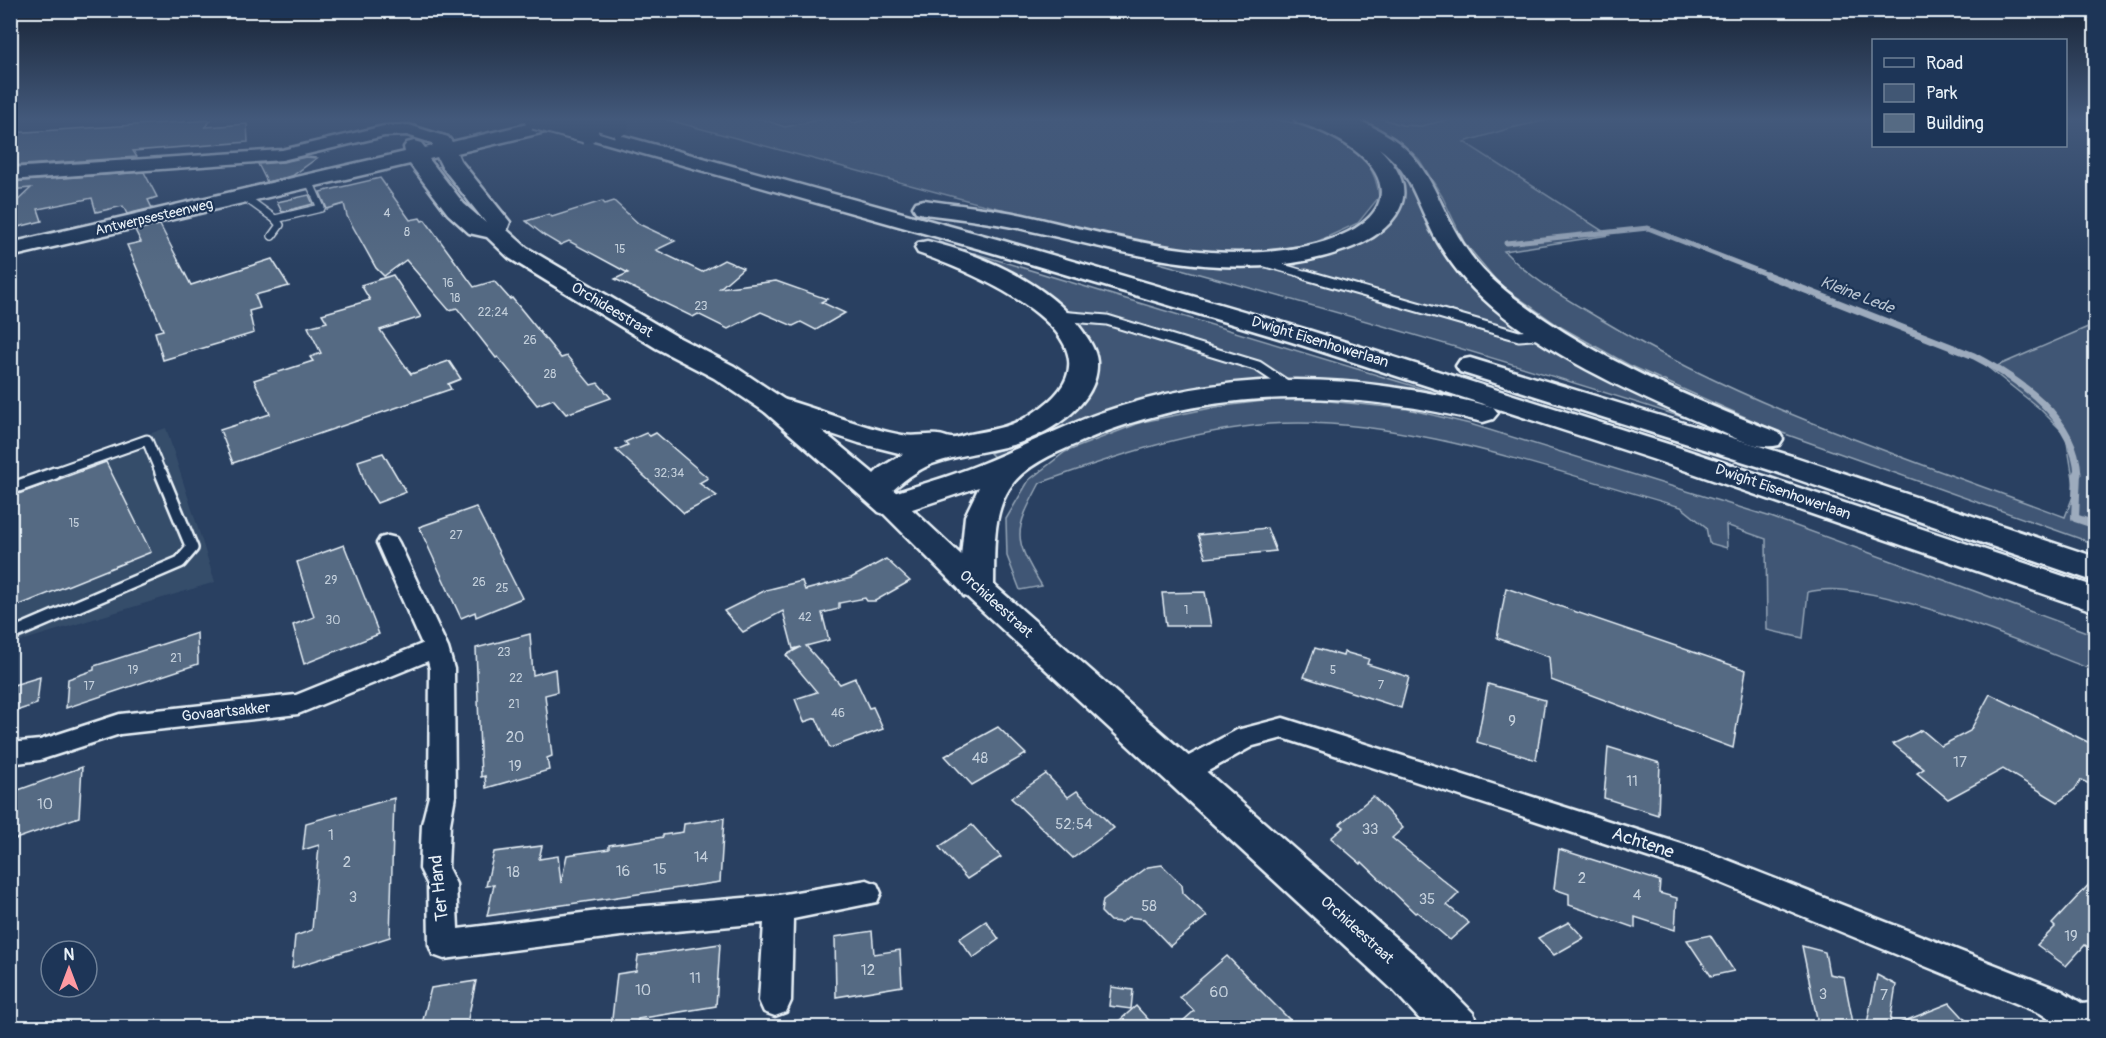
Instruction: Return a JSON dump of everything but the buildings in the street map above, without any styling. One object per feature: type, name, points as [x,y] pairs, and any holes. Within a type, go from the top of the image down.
[{"type":"main road","name":"Antwerpsesteenweg","points":[[10,242],[350,166]]},
{"type":"main road","name":"Antwerpsesteenweg","points":[[10,250],[309,181],[362,166]]},
{"type":"main road","name":"Orchideestraat","points":[[423,166],[456,209],[477,228],[495,232],[518,253],[658,337],[724,372],[775,406],[883,498]]},
{"type":"main road","name":"Orchideestraat","points":[[454,166],[498,222],[495,232]]},
{"type":"main road","name":"Dwight Eisenhowerlaan","points":[[711,166],[1154,292],[1400,367],[1661,451],[1984,545],[2096,570]]},
{"type":"main road","name":"Dwight Eisenhowerlaan","points":[[773,166],[1180,278],[1665,426],[1984,545],[2096,600]]},
{"type":"main road","points":[[924,207],[988,215],[1175,257],[1254,260],[1299,255],[1340,243],[1369,229],[1388,211],[1395,190],[1384,166]]},
{"type":"main road","points":[[1411,166],[1438,221],[1459,256],[1480,281],[1505,302],[1550,333],[1626,376],[1691,406],[1886,484],[1984,545]]},
{"type":"main road","points":[[718,169],[759,189],[959,259],[1015,286],[1056,316],[1068,328],[1082,351],[1083,376],[1071,399],[1037,424],[1011,436],[966,444],[899,467],[883,498]]},
{"type":"main road","points":[[883,498],[1000,467],[1076,432],[1128,414],[1173,402],[1235,392],[1291,388],[1344,389],[1398,395],[1475,411],[1592,445],[1763,501],[1984,545]]},
{"type":"main road","points":[[775,406],[870,437],[905,444],[966,444]]},
{"type":"main road","points":[[976,587],[981,516],[998,480],[1029,454]]},
{"type":"street","points":[[10,174],[118,166]]},
{"type":"street","name":"Orchideestraat","points":[[883,498],[976,587],[1409,977],[1458,1028]]},
{"type":"street","name":"Ter Hand","points":[[388,543],[436,648],[442,669],[442,784],[436,824],[434,869],[442,884],[444,945],[621,922],[779,908],[867,893]]},
{"type":"street","name":"Govaartsakker","points":[[10,754],[40,750],[120,724],[298,704],[436,648]]},
{"type":"street","name":"Achtene","points":[[1183,772],[1246,737],[1283,728],[1707,864],[2051,1002],[2080,1020],[2096,1017]]},
{"type":"street","points":[[775,1000],[779,908]]},
{"type":"lane","points":[[275,219],[321,208],[309,181]]},
{"type":"lane","points":[[243,196],[280,225],[272,236]]},
{"type":"lane","points":[[1254,260],[1519,336],[1550,333]]},
{"type":"lane","points":[[1056,316],[1107,320],[1258,366],[1291,388]]},
{"type":"lane","points":[[10,489],[147,440],[192,548],[180,562],[10,635]]},
{"type":"shaded area","points":[[166,428],[215,582],[11,644],[10,483]]},
{"type":"green space","points":[[841,166],[1369,166],[1375,177],[1379,197],[1358,223],[1312,244],[1252,252],[1188,251],[1154,246],[977,203]]},
{"type":"green space","points":[[1389,166],[1400,166],[1409,181],[1429,231],[1465,282],[1514,325],[1562,356],[1616,385],[1715,428],[1438,342],[1159,263],[1163,261],[1208,267],[1296,265],[1296,262],[1399,210],[1404,199],[1403,190]]},
{"type":"green space","points":[[1424,166],[1502,166],[1609,235],[1504,251],[1527,272],[1553,290],[1661,354],[1774,407],[1890,453],[2065,517],[2075,491],[2066,435],[2039,408],[1990,369],[2095,324],[2095,544],[1774,430],[1629,365],[1559,326],[1499,284],[1464,242],[1442,196]]},
{"type":"green space","points":[[974,253],[1430,391],[1429,394],[1332,381],[1293,380],[1147,400],[1104,412],[994,457],[990,453],[1032,439],[1044,431],[1087,394],[1095,382],[1095,364],[1092,345],[1080,324],[1042,293],[969,254]]},
{"type":"green space","points":[[1271,400],[1319,400],[1408,409],[1470,424],[1771,517],[2095,635],[2095,671],[1951,616],[1870,594],[1836,590],[1808,592],[1803,638],[1767,630],[1766,539],[1726,525],[1727,548],[1709,543],[1706,527],[1681,507],[1477,449],[1371,428],[1319,423],[1269,424],[1210,432],[1124,454],[1040,483],[1025,513],[1020,534],[1025,556],[1042,586],[1020,590],[1007,556],[1006,519],[1029,480],[1065,452],[1142,422],[1216,407]]},
{"type":"waterway","name":"Kleine Lede","points":[[1506,243],[1648,228],[1771,276]]},
{"type":"waterway","name":"Kleine Lede","points":[[1767,275],[1974,356],[1992,366],[2026,389],[2056,418],[2075,454],[2078,474]]},
{"type":"waterway","name":"Kleine Lede","points":[[2077,473],[2075,518],[2096,525]]}]
